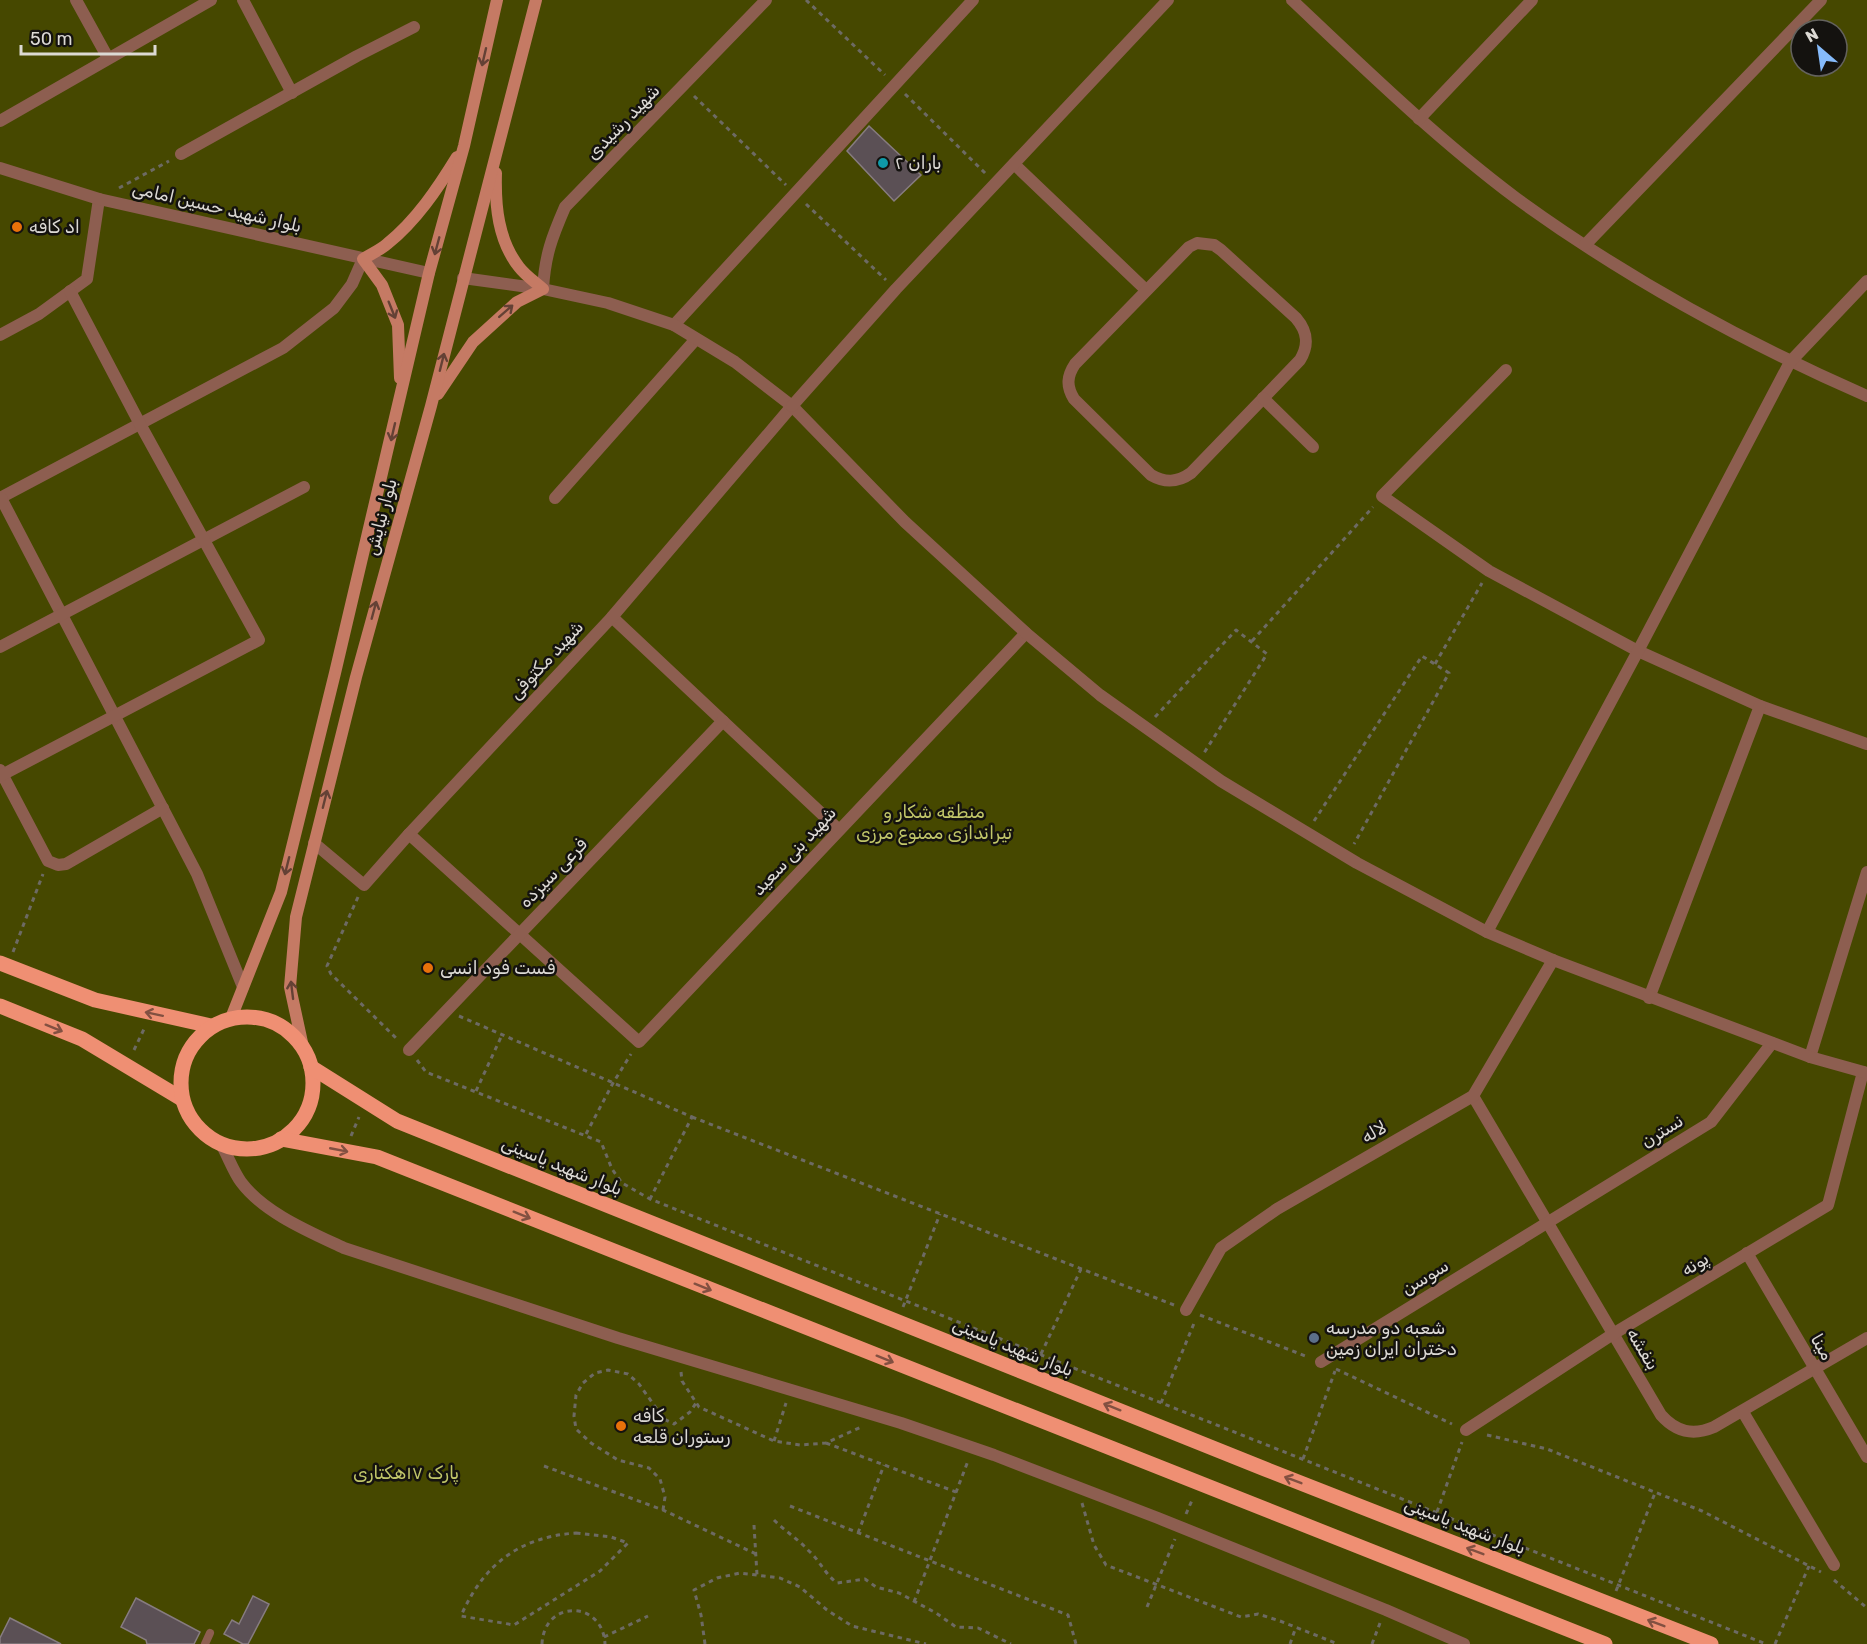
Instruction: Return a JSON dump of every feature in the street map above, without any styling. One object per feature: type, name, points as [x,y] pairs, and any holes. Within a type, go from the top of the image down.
[{"type":"main road","name":"بلوار نیایش","points":[[231,1018],[280,892],[324,720],[429,273],[464,146],[497,0]]},
{"type":"main road","name":"بلوار نیایش","points":[[303,1047],[290,987],[296,917],[356,677],[431,405],[536,0]]},
{"type":"main road","points":[[400,400],[398,325],[382,285],[363,259],[387,245],[407,225],[440,184],[464,146]]},
{"type":"main road","points":[[431,405],[473,342],[517,302],[543,289],[520,269],[508,250],[500,228],[495,196],[496,153]]},
{"type":"main road","points":[[335,673],[345,678],[356,677]]},
{"type":"main road","points":[[324,720],[334,720],[344,725]]},
{"type":"main road","points":[[4,964],[95,1000],[212,1026]]},
{"type":"main road","points":[[0,1006],[82,1039],[182,1099]]},
{"type":"main road","points":[[251,1016],[272,1021],[290,1032],[303,1047],[311,1067],[313,1087],[308,1107],[297,1125],[281,1139],[262,1147],[242,1149],[221,1144],[203,1133],[190,1118],[182,1099],[180,1078],[185,1058],[195,1040],[212,1026],[231,1018],[251,1016]]},
{"type":"main road","name":"بلوار شهید یاسینی","points":[[311,1067],[397,1121],[1711,1644]]},
{"type":"main road","points":[[281,1139],[377,1157],[1605,1644]]},
{"type":"street","points":[[76,0],[108,58]]},
{"type":"street","points":[[0,121],[211,0]]},
{"type":"street","points":[[243,0],[292,93]]},
{"type":"street","name":"شهید رشیدی","points":[[543,289],[544,266],[549,245],[565,207],[766,0]]},
{"type":"street","points":[[674,325],[973,0]]},
{"type":"street","name":"شهید مکتوفی","points":[[364,885],[612,617],[792,406],[896,290],[1168,0]]},
{"type":"street","points":[[1292,0],[1419,119],[1516,197],[1585,245],[1682,306],[1790,362],[1867,396]]},
{"type":"street","points":[[1419,119],[1532,0]]},
{"type":"street","points":[[1585,245],[1821,0]]},
{"type":"street","points":[[181,154],[414,27]]},
{"type":"street","points":[[1014,164],[1146,290]]},
{"type":"street","name":"بلوار شهید حسین امامی","points":[[0,168],[99,199],[429,273]]},
{"type":"street","points":[[0,335],[39,314],[87,279],[99,199]]},
{"type":"street","points":[[1205,243],[1214,245],[1296,318],[1306,334],[1305,352],[1300,360],[1191,473],[1183,478],[1167,481],[1151,475],[1074,399],[1068,385],[1071,370],[1075,364],[1146,290],[1189,247],[1205,243]]},
{"type":"street","points":[[243,987],[197,874],[0,498],[283,348],[334,308],[352,284],[363,259]]},
{"type":"street","points":[[463,278],[543,289],[608,303],[674,325],[735,363],[792,406],[904,522],[1026,633],[1100,695],[1221,781],[1347,857],[1487,932],[1553,960],[1810,1057],[1865,1072]]},
{"type":"street","points":[[1487,932],[1790,362],[1867,281]]},
{"type":"street","points":[[70,291],[259,640],[1,774],[48,861],[58,866],[66,864],[163,808]]},
{"type":"street","points":[[555,498],[696,339]]},
{"type":"street","points":[[1506,370],[1382,496],[1488,571],[1638,651],[1760,706],[1867,744]]},
{"type":"street","points":[[1263,398],[1313,447]]},
{"type":"street","points":[[0,647],[304,487]]},
{"type":"street","points":[[612,617],[839,830]]},
{"type":"street","name":"شهید بنی سعید","points":[[639,1042],[1026,633]]},
{"type":"street","points":[[1649,998],[1760,706]]},
{"type":"street","name":"فرعی سیزده","points":[[409,1050],[723,721]]},
{"type":"street","points":[[409,834],[639,1042]]},
{"type":"street","points":[[314,843],[364,885]]},
{"type":"street","points":[[1810,1057],[1867,872]]},
{"type":"street","name":"لاله","points":[[1186,1310],[1221,1248],[1277,1209],[1473,1096],[1553,960]]},
{"type":"street","name":"نسترن","points":[[1548,1223],[1711,1122],[1772,1043]]},
{"type":"street","name":"پونه","points":[[1466,1430],[1613,1334],[1828,1205],[1865,1072]]},
{"type":"street","name":"بنفشه","points":[[1473,1096],[1660,1415],[1669,1424],[1691,1433],[1703,1432],[1743,1412],[1867,1338]]},
{"type":"street","points":[[221,1144],[240,1181],[257,1200],[306,1230],[344,1248],[973,1448],[1180,1527],[1464,1644]]},
{"type":"street","name":"سوسن","points":[[1321,1362],[1548,1223]]},
{"type":"street","name":"مینا","points":[[1747,1253],[1867,1457]]},
{"type":"street","points":[[1743,1412],[1834,1565]]},
{"type":"lane","points":[[205,1644],[210,1633]]},
{"type":"path","points":[[99,199],[181,154]]},
{"type":"path","points":[[1252,641],[1382,496]]},
{"type":"path","points":[[1435,664],[1488,571]]},
{"type":"path","points":[[1146,728],[1236,630],[1252,641],[1267,654],[1197,764]]},
{"type":"path","points":[[1306,833],[1422,656],[1449,674],[1347,857]]},
{"type":"path","points":[[4,964],[48,861]]},
{"type":"path","points":[[364,885],[327,966],[331,974],[409,1050],[426,1072],[602,1142],[612,1169],[622,1183],[650,1198],[1766,1644]]},
{"type":"path","points":[[447,1011],[692,1117],[1186,1310]]},
{"type":"path","points":[[125,1065],[140,1040],[150,1013]]},
{"type":"path","points":[[476,1091],[501,1035]]},
{"type":"path","points":[[586,1135],[613,1083],[639,1042]]},
{"type":"path","points":[[346,1151],[354,1124],[368,1103]]},
{"type":"path","points":[[650,1198],[692,1117]]},
{"type":"path","points":[[896,1321],[940,1214]]},
{"type":"path","points":[[1041,1355],[1081,1269]]},
{"type":"path","points":[[1161,1403],[1198,1314],[1321,1362],[1466,1430],[1546,1449],[1702,1511],[1837,1581],[1867,1608]]},
{"type":"path","points":[[679,1356],[682,1381],[699,1407],[774,1441],[800,1446],[826,1443],[857,1428],[887,1419]]},
{"type":"path","points":[[1303,1459],[1335,1369]]},
{"type":"path","points":[[663,1510],[665,1497],[660,1479],[649,1468],[618,1460],[591,1443],[576,1429],[574,1416],[576,1395],[583,1383],[595,1373],[608,1370],[628,1374],[639,1384],[664,1419],[674,1424],[690,1412],[696,1403]]},
{"type":"path","points":[[774,1441],[790,1389]]},
{"type":"path","points":[[1428,1533],[1466,1430]]},
{"type":"path","points":[[826,1443],[956,1492]]},
{"type":"path","points":[[914,1602],[973,1448]]},
{"type":"path","points":[[858,1533],[884,1465]]},
{"type":"path","points":[[544,1466],[663,1510],[756,1554]]},
{"type":"path","points":[[1147,1607],[1200,1484]]},
{"type":"path","points":[[1077,1487],[1095,1545],[1106,1565],[1241,1617],[1258,1614],[1338,1644]]},
{"type":"path","points":[[1611,1605],[1655,1493]]},
{"type":"path","points":[[790,1506],[1068,1615],[1076,1644]]},
{"type":"path","points":[[774,1520],[784,1531],[801,1542],[829,1577],[837,1583],[865,1579],[876,1587],[899,1593],[936,1612],[956,1627],[978,1628],[1011,1644]]},
{"type":"path","points":[[754,1525],[757,1575]]},
{"type":"path","points":[[576,1533],[611,1537],[628,1543],[600,1571],[514,1625],[461,1616],[475,1588],[485,1575],[503,1558],[523,1545],[558,1534],[576,1533]]},
{"type":"path","points":[[1775,1644],[1809,1566]]},
{"type":"path","points":[[705,1644],[701,1615],[694,1590],[717,1578],[740,1573],[780,1578],[800,1587],[827,1610],[852,1626],[926,1644]]},
{"type":"path","points":[[542,1644],[547,1625],[561,1613],[570,1610],[589,1614],[602,1628],[605,1644]]},
{"type":"path","points":[[1372,1644],[1386,1610]]},
{"type":"path","points":[[604,1637],[648,1616]]},
{"type":"path","points":[[1290,1644],[1296,1627]]},
{"type":"green space","name":"منطقه شکار و تیراندازی ممنوع مرزی","points":[[0,0],[1867,0],[1867,1644],[0,1644]]},
{"type":"building","name":"باران ۲","points":[[869,126],[921,175],[894,201],[847,151]]},
{"type":"building","points":[[253,1596],[269,1604],[248,1644],[243,1644],[224,1634],[232,1620],[239,1624]]},
{"type":"building","points":[[136,1598],[200,1632],[194,1644],[147,1644],[146,1640],[121,1627]]},
{"type":"building","points":[[10,1618],[61,1644],[0,1644],[0,1638]]},
{"type":"place","name":"باران ۲","points":[[883,163]]},
{"type":"place","name":"اد کافه","points":[[17,227]]},
{"type":"place","name":"فست فود انسی","points":[[428,968]]},
{"type":"place","name":"شعبه دو مدرسه دختران ایران زمین","points":[[1314,1338]]},
{"type":"place","name":"کافه رستوران قلعه","points":[[621,1426]]},
{"type":"park label","name":"پارک ۱۷هکتاری","points":[[406,1473]]}]
